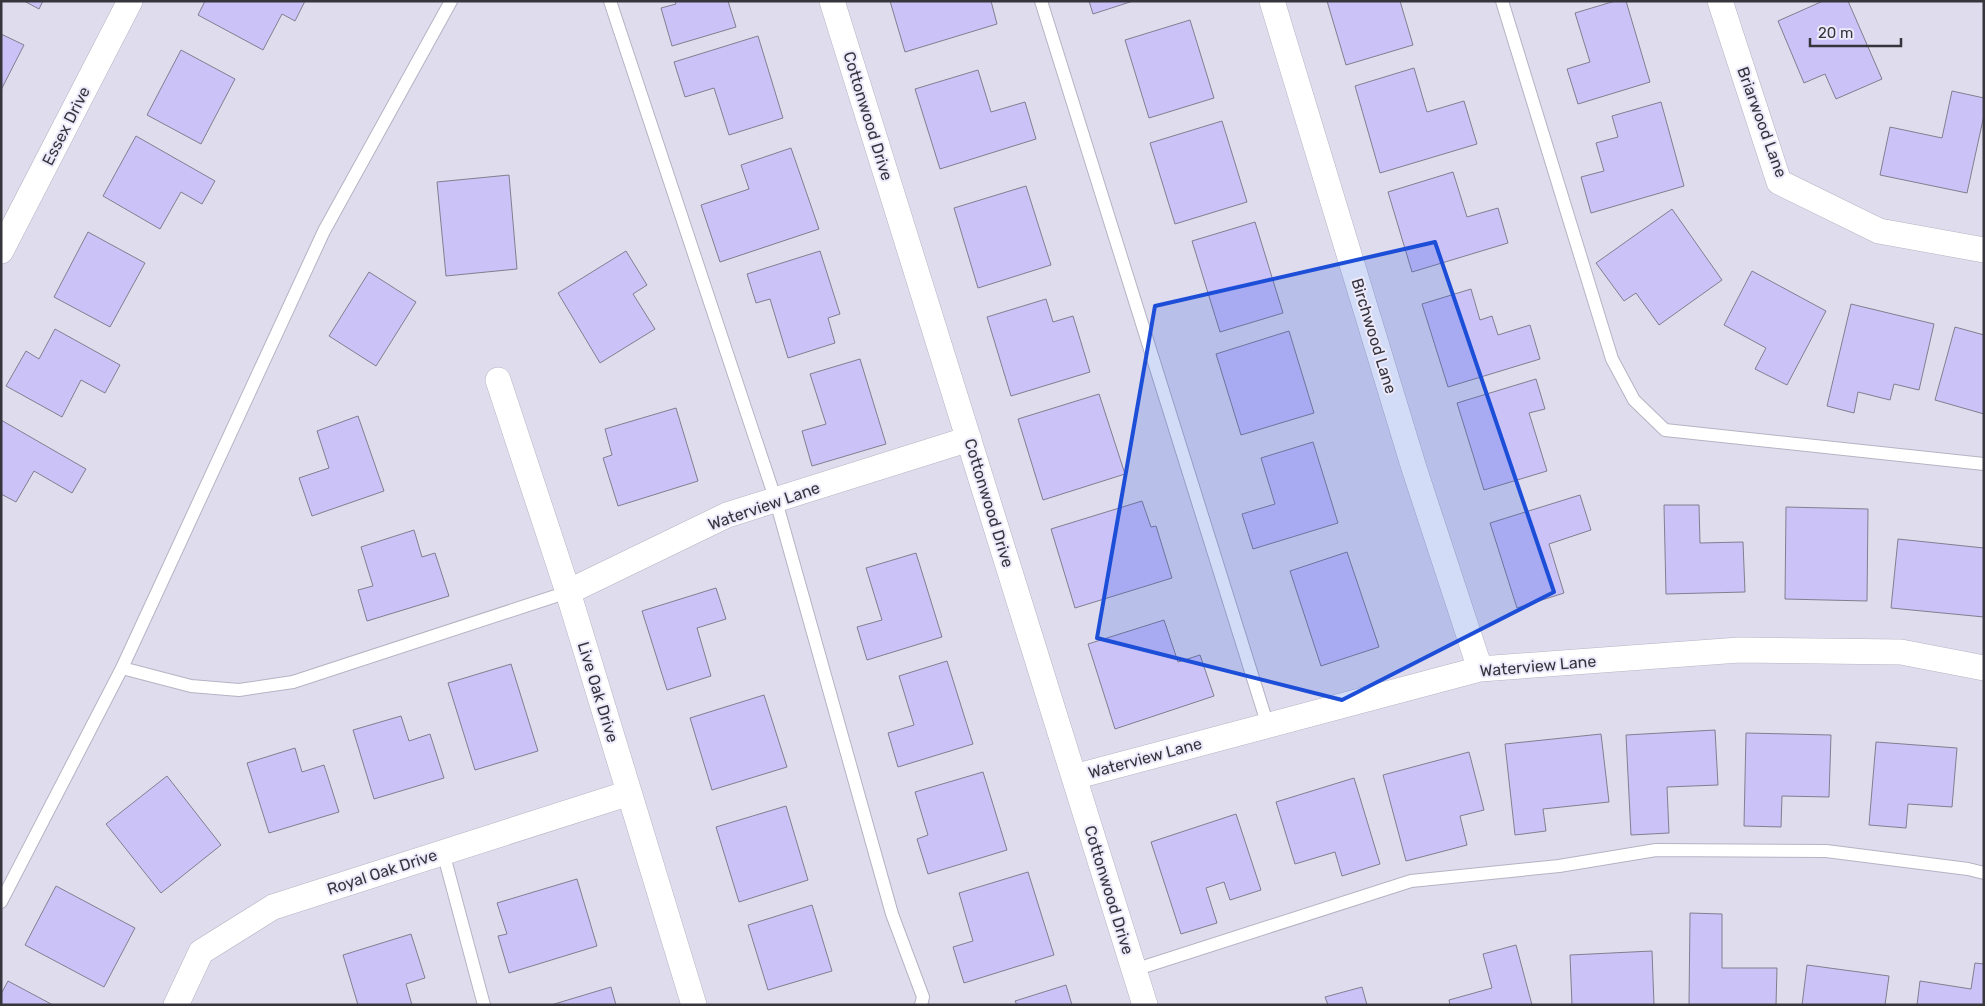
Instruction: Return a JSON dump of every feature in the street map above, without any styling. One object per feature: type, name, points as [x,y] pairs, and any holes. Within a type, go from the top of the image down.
[{"type":"street","name":"Essex Drive","points":[[1,251],[130,1]]},
{"type":"street","name":"Cottonwood Drive","points":[[832,1],[1145,1005]]},
{"type":"street","name":"Birchwood Lane","points":[[1272,1],[1414,468],[1480,669]]},
{"type":"street","name":"Briarwood Lane","points":[[1720,1],[1779,182],[1879,231],[1984,250]]},
{"type":"street","name":"Live Oak Drive","points":[[498,380],[568,592],[694,1005]]},
{"type":"street","name":"Waterview Lane","points":[[568,592],[727,515],[969,439]]},
{"type":"street","name":"Waterview Lane","points":[[1074,777],[1480,669],[1739,650],[1901,652],[1984,668]]},
{"type":"street","name":"Royal Oak Drive","points":[[176,1005],[201,952],[273,907],[629,794]]},
{"type":"lane","points":[[1,902],[122,668],[324,231],[451,1]]},
{"type":"lane","points":[[610,1],[776,500],[892,914],[924,997],[922,1005]]},
{"type":"lane","points":[[1041,1],[1268,726]]},
{"type":"lane","points":[[1502,1],[1612,359],[1634,400],[1664,430],[1984,464]]},
{"type":"lane","points":[[122,668],[191,686],[239,690],[293,682],[568,592]]},
{"type":"lane","points":[[1134,970],[1411,881],[1559,866],[1656,850],[1826,851],[1968,869],[1984,873]]},
{"type":"lane","points":[[443,852],[484,1005]]},
{"type":"highlighted area","points":[[1435,242],[1554,592],[1342,700],[1097,638],[1155,306]]},
{"type":"building","points":[[24,1],[43,1],[39,9]]},
{"type":"building","points":[[205,1],[305,1],[295,21],[282,14],[263,50],[198,15]]},
{"type":"building","points":[[675,1],[728,1],[736,27],[672,46],[661,8],[676,4]]},
{"type":"building","points":[[890,1],[991,1],[997,24],[905,52]]},
{"type":"building","points":[[1089,1],[1133,1],[1093,14]]},
{"type":"building","points":[[1327,1],[1400,1],[1413,45],[1346,65]]},
{"type":"building","points":[[1615,1],[1626,1],[1650,82],[1578,104],[1567,69],[1590,62],[1575,13]]},
{"type":"building","points":[[1823,1],[1848,1],[1882,79],[1836,99],[1825,74],[1804,83],[1778,21]]},
{"type":"building","points":[[1190,20],[1214,98],[1149,118],[1125,40]]},
{"type":"building","points":[[1,34],[24,45],[1,90]]},
{"type":"building","points":[[758,36],[783,118],[729,135],[714,88],[685,97],[674,62]]},
{"type":"building","points":[[181,50],[235,79],[201,144],[147,115]]},
{"type":"building","points":[[1414,68],[1427,112],[1464,101],[1477,144],[1380,173],[1355,86]]},
{"type":"building","points":[[978,70],[991,112],[1025,102],[1036,139],[940,169],[915,89]]},
{"type":"building","points":[[1952,91],[1984,98],[1984,115],[1967,193],[1880,175],[1890,127],[1942,138]]},
{"type":"building","points":[[1661,102],[1684,186],[1591,213],[1581,177],[1604,171],[1596,143],[1618,137],[1612,116]]},
{"type":"building","points":[[1222,121],[1247,202],[1175,224],[1150,143]]},
{"type":"building","points":[[136,136],[215,181],[202,204],[181,192],[160,229],[103,196]]},
{"type":"building","points":[[791,148],[819,229],[720,262],[701,205],[749,189],[741,165]]},
{"type":"building","points":[[1453,172],[1467,217],[1498,208],[1508,243],[1412,272],[1388,192]]},
{"type":"building","points":[[509,175],[517,269],[446,276],[437,182]]},
{"type":"building","points":[[1026,186],[1051,265],[978,288],[954,208]]},
{"type":"building","points":[[1672,209],[1722,280],[1659,325],[1636,293],[1624,301],[1596,263]]},
{"type":"building","points":[[1255,222],[1283,313],[1220,332],[1192,241]]},
{"type":"building","points":[[88,232],[145,263],[110,327],[54,297]]},
{"type":"building","points":[[626,251],[647,285],[633,294],[655,329],[600,363],[558,293]]},
{"type":"building","points":[[820,251],[840,314],[828,318],[835,343],[788,358],[770,299],[756,303],[747,274]]},
{"type":"building","points":[[1752,271],[1826,311],[1787,385],[1755,369],[1766,348],[1724,325]]},
{"type":"building","points":[[369,272],[416,302],[376,366],[329,336]]},
{"type":"building","points":[[1471,289],[1480,320],[1492,316],[1498,335],[1530,325],[1540,359],[1448,387],[1422,304]]},
{"type":"building","points":[[1046,299],[1053,322],[1073,316],[1090,372],[1011,396],[987,317]]},
{"type":"building","points":[[1851,304],[1934,324],[1919,390],[1894,384],[1890,400],[1858,392],[1854,413],[1827,406]]},
{"type":"building","points":[[1955,327],[1984,335],[1984,414],[1935,400]]},
{"type":"building","points":[[55,329],[120,365],[105,393],[81,380],[62,417],[6,386],[26,351],[39,359]]},
{"type":"building","points":[[1289,331],[1314,413],[1241,435],[1216,354]]},
{"type":"building","points":[[860,359],[886,444],[812,466],[802,431],[826,424],[810,374]]},
{"type":"building","points":[[1536,379],[1545,409],[1529,413],[1547,471],[1484,490],[1457,403]]},
{"type":"building","points":[[1099,394],[1125,474],[1043,500],[1018,419]]},
{"type":"building","points":[[676,408],[698,481],[618,506],[603,458],[612,455],[605,429]]},
{"type":"building","points":[[358,416],[384,491],[312,516],[299,478],[329,468],[317,431]]},
{"type":"building","points":[[1,420],[86,469],[72,493],[34,471],[16,502],[1,494]]},
{"type":"building","points":[[1313,442],[1338,523],[1253,549],[1242,514],[1275,504],[1261,458]]},
{"type":"building","points":[[1580,495],[1591,530],[1549,544],[1564,593],[1517,608],[1490,523]]},
{"type":"building","points":[[1142,501],[1151,527],[1156,526],[1172,578],[1075,608],[1051,529]]},
{"type":"building","points":[[1664,505],[1699,505],[1700,543],[1743,542],[1745,592],[1666,594]]},
{"type":"building","points":[[1786,507],[1868,509],[1867,601],[1785,599]]},
{"type":"building","points":[[414,530],[422,557],[435,553],[449,596],[367,621],[358,590],[373,586],[361,547]]},
{"type":"building","points":[[1898,539],[1984,548],[1984,617],[1891,608]]},
{"type":"building","points":[[1347,552],[1379,647],[1321,666],[1290,571]]},
{"type":"building","points":[[916,553],[942,637],[867,660],[857,627],[882,620],[866,568]]},
{"type":"building","points":[[716,588],[726,619],[697,628],[711,676],[667,690],[642,611]]},
{"type":"building","points":[[1164,620],[1178,662],[1200,655],[1214,696],[1115,729],[1088,644]]},
{"type":"building","points":[[947,661],[973,744],[898,767],[888,733],[914,725],[899,676]]},
{"type":"building","points":[[511,664],[538,751],[475,770],[448,683]]},
{"type":"building","points":[[764,695],[787,767],[712,790],[690,718]]},
{"type":"building","points":[[401,716],[409,741],[430,734],[444,778],[374,799],[353,730]]},
{"type":"building","points":[[1715,730],[1718,785],[1667,787],[1669,833],[1631,835],[1626,735]]},
{"type":"building","points":[[1746,733],[1831,735],[1829,797],[1782,796],[1781,827],[1744,826]]},
{"type":"building","points":[[1601,734],[1609,802],[1543,809],[1546,831],[1515,835],[1505,744]]},
{"type":"building","points":[[1876,742],[1957,748],[1952,807],[1908,804],[1906,828],[1869,825]]},
{"type":"building","points":[[295,748],[302,772],[324,765],[339,812],[269,833],[247,763]]},
{"type":"building","points":[[1469,752],[1484,810],[1460,816],[1467,845],[1406,861],[1383,775]]},
{"type":"building","points":[[983,772],[1007,850],[928,874],[917,839],[928,835],[915,792]]},
{"type":"building","points":[[167,776],[221,845],[161,893],[106,824]]},
{"type":"building","points":[[1354,778],[1380,864],[1342,876],[1335,852],[1295,864],[1276,802]]},
{"type":"building","points":[[786,806],[808,880],[739,902],[716,827]]},
{"type":"building","points":[[1236,814],[1261,890],[1230,900],[1224,882],[1206,888],[1217,923],[1181,934],[1151,842]]},
{"type":"building","points":[[1028,872],[1054,955],[964,983],[953,947],[973,941],[959,893]]},
{"type":"building","points":[[577,879],[597,946],[509,973],[498,936],[507,934],[497,903]]},
{"type":"building","points":[[56,886],[135,928],[104,987],[25,945]]},
{"type":"building","points":[[812,905],[832,971],[768,990],[748,925]]},
{"type":"building","points":[[1690,913],[1722,914],[1722,968],[1777,968],[1776,1005],[1689,1005]]},
{"type":"building","points":[[411,934],[425,978],[406,984],[412,1005],[358,1005],[343,955]]},
{"type":"building","points":[[1516,945],[1532,1005],[1450,1005],[1449,1000],[1492,988],[1483,954]]},
{"type":"building","points":[[1652,951],[1654,1005],[1572,1005],[1570,955]]},
{"type":"building","points":[[1975,963],[1984,964],[1984,1005],[1917,1005],[1920,981],[1971,989]]},
{"type":"building","points":[[1807,965],[1889,976],[1885,1005],[1802,1005]]},
{"type":"building","points":[[8,981],[53,1005],[1,1005],[1,994]]},
{"type":"building","points":[[1066,985],[1072,1005],[1017,1005],[1015,1001]]},
{"type":"building","points":[[611,987],[616,1005],[551,1005]]},
{"type":"building","points":[[1362,987],[1367,1005],[1328,1005],[1325,997]]}]
